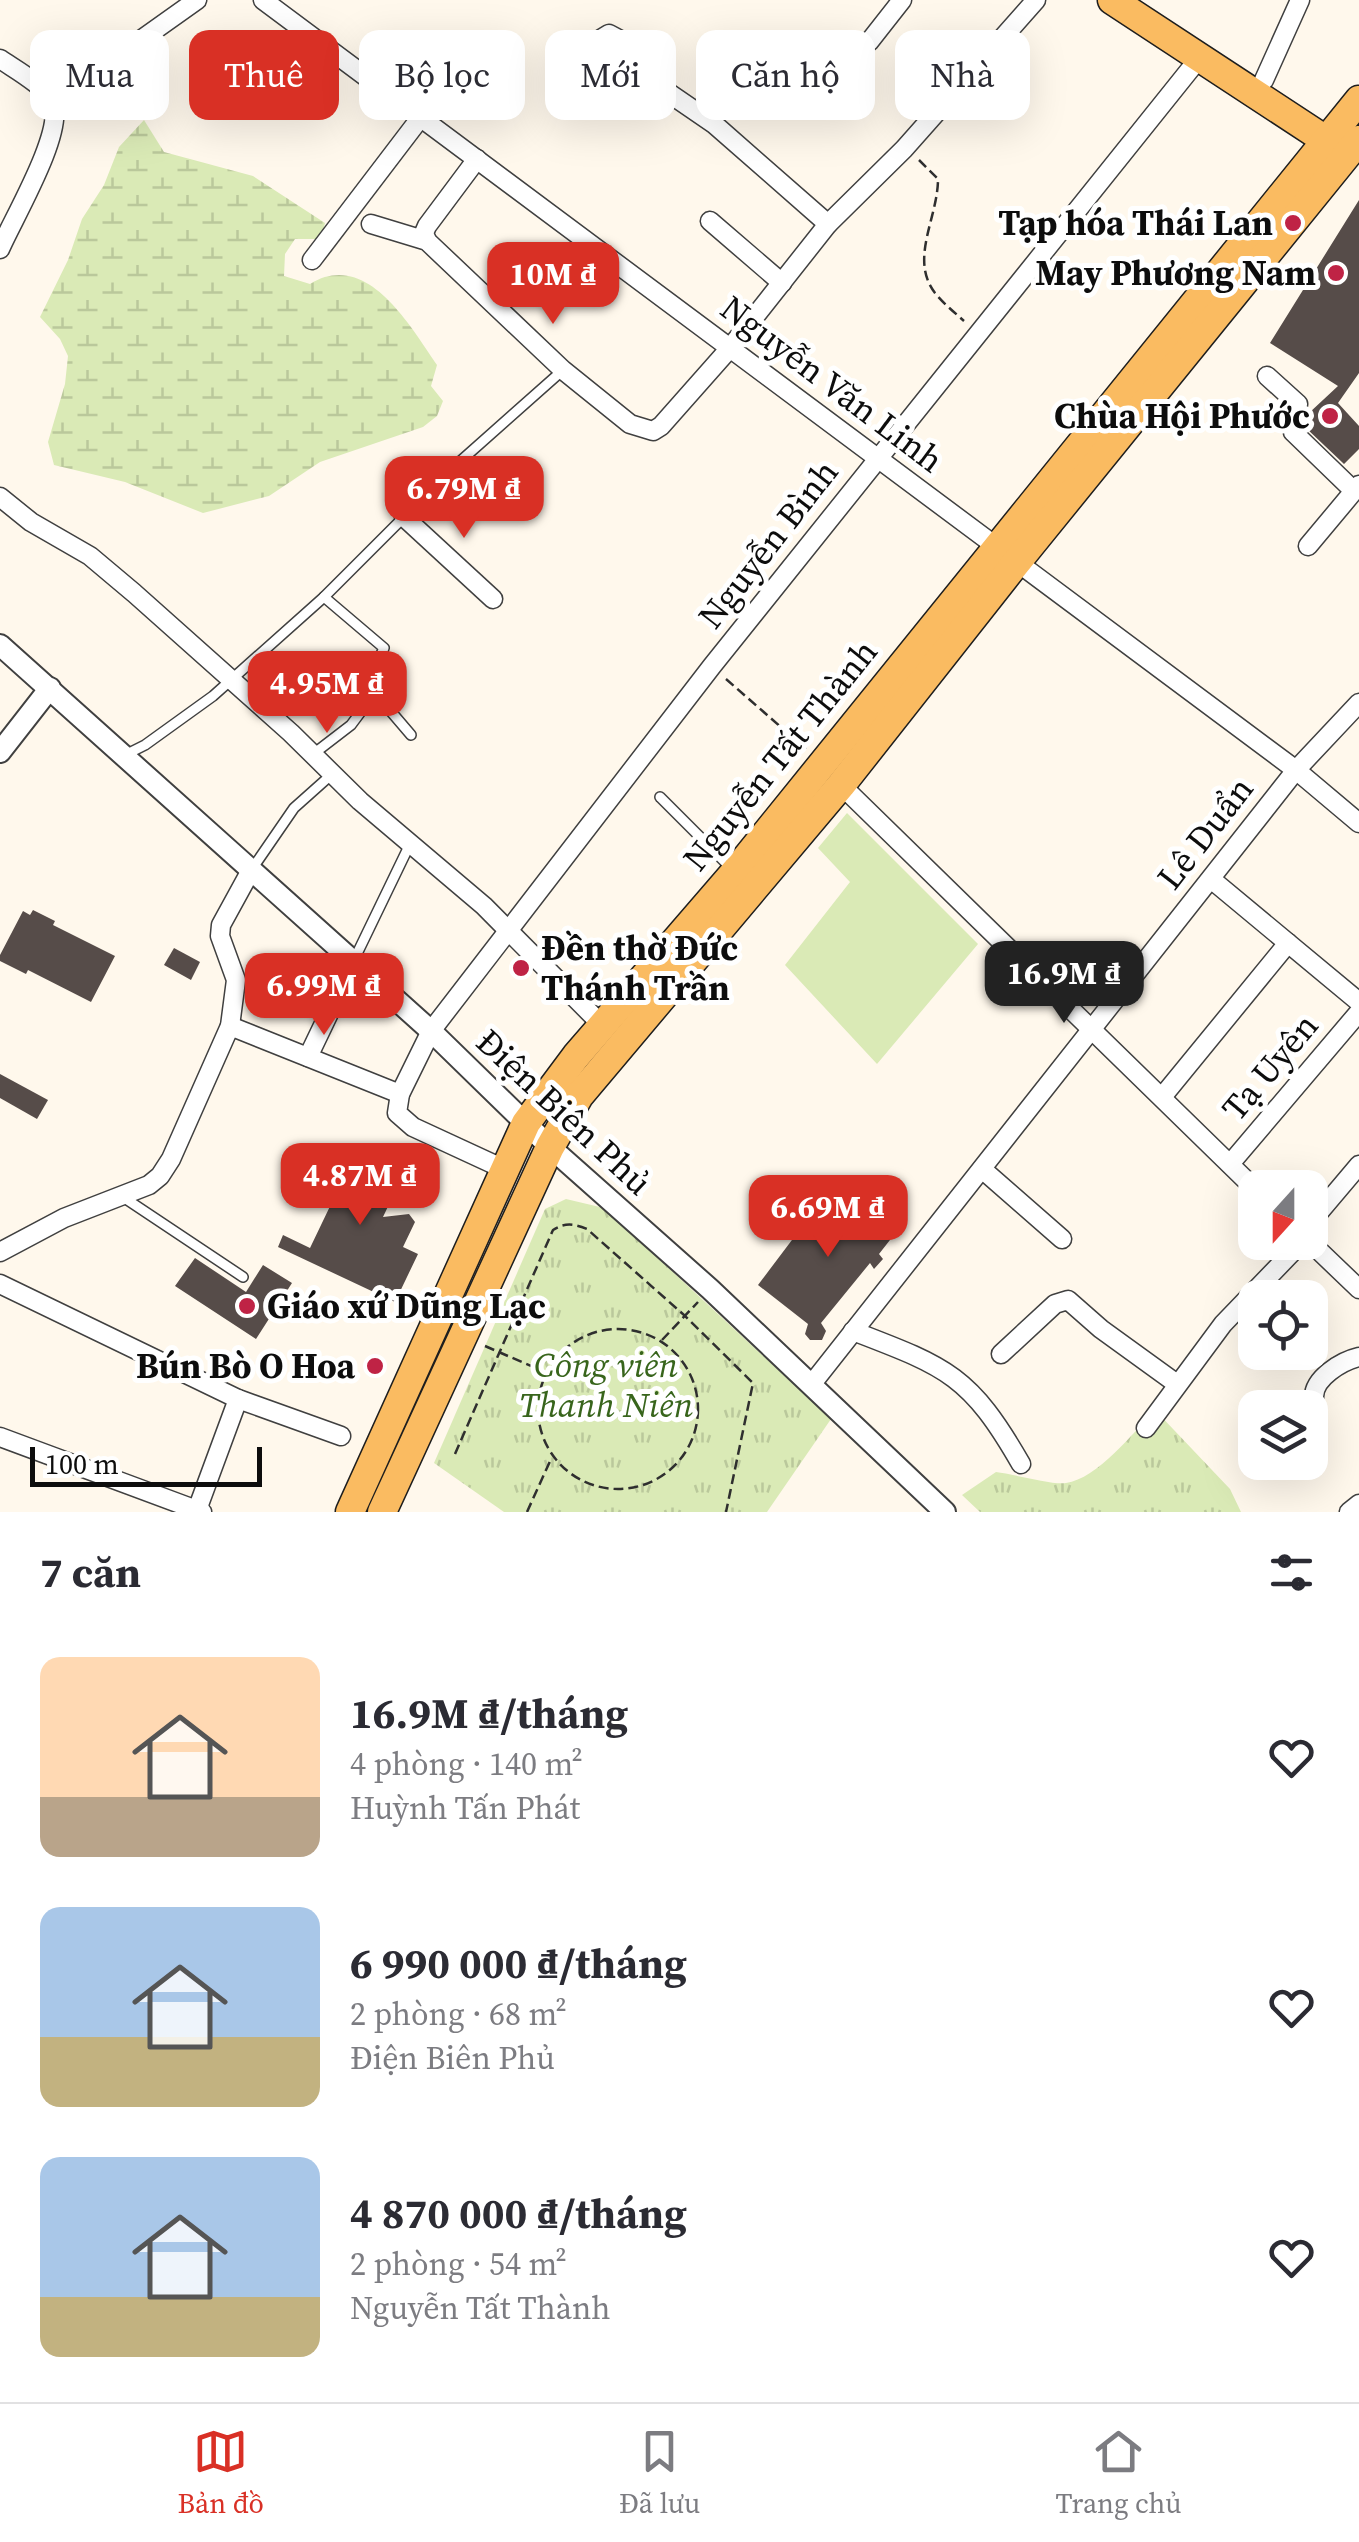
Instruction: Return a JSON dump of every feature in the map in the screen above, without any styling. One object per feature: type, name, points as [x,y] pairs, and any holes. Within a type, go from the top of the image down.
[{"type":"main road","points":[[1112,0],[1347,145]]},
{"type":"main road","points":[[1141,0],[1264,80],[1347,145]]},
{"type":"main road","name":"Nguyễn Tất Thành","points":[[350,1512],[526,1123],[823,763],[1006,555],[1347,145],[1359,100]]},
{"type":"main road","name":"Nguyễn Tất Thành","points":[[382,1512],[550,1147],[579,1096],[842,785],[1006,555]]},
{"type":"street","points":[[156,30],[198,0]]},
{"type":"street","name":"Nguyễn Văn Linh","points":[[263,0],[359,71]]},
{"type":"street","points":[[875,35],[902,0]]},
{"type":"street","points":[[478,158],[427,226],[427,240],[563,370],[630,424],[653,431],[730,348],[828,224],[904,149],[1036,0]]},
{"type":"street","points":[[1264,80],[1300,0]]},
{"type":"street","name":"Nguyễn Bình","points":[[400,1094],[431,1031],[508,930],[712,666],[1200,57]]},
{"type":"street","points":[[0,59],[30,82]]},
{"type":"street","points":[[676,98],[714,124],[828,224]]},
{"type":"street","points":[[0,249],[50,138],[53,120]]},
{"type":"street","points":[[312,260],[419,120]]},
{"type":"street","name":"Nguyễn Văn Linh","points":[[425,120],[1296,770],[1359,823]]},
{"type":"street","points":[[710,221],[782,283]]},
{"type":"street","points":[[372,224],[427,240]]},
{"type":"street","points":[[1267,376],[1298,404],[1293,432],[1356,488],[1308,546]]},
{"type":"street","points":[[0,497],[31,522],[90,556],[331,775],[412,841],[603,1026]]},
{"type":"street","points":[[404,518],[493,599]]},
{"type":"street","name":"Điện Biên Phủ","points":[[0,645],[431,1031],[550,1147],[710,1290],[945,1512]]},
{"type":"street","points":[[0,752],[50,688]]},
{"type":"street","name":"Lê Duẩn","points":[[811,1385],[1296,770],[1359,703]]},
{"type":"street","points":[[842,785],[1238,1172]]},
{"type":"street","points":[[0,1252],[64,1218],[149,1185],[166,1167],[230,1026],[236,980],[220,936],[220,925],[250,872]]},
{"type":"street","points":[[1211,879],[1359,1002]]},
{"type":"street","points":[[1162,1097],[1288,943]]},
{"type":"street","points":[[308,1057],[352,963]]},
{"type":"street","name":"Tạ Uyên","points":[[1230,1164],[1359,1012]]},
{"type":"street","points":[[230,1026],[400,1094],[398,1113],[405,1122],[506,1170]]},
{"type":"street","points":[[1328,1202],[1359,1165]]},
{"type":"street","points":[[982,1169],[1062,1238]]},
{"type":"street","points":[[1146,1428],[1224,1324],[1285,1260]]},
{"type":"street","points":[[1328,1260],[1359,1290]]},
{"type":"street","points":[[0,1284],[238,1399],[341,1436]]},
{"type":"street","points":[[1000,1354],[1055,1304],[1068,1300],[1112,1338],[1177,1384]]},
{"type":"street","points":[[854,1331],[921,1357],[955,1377],[986,1406],[1021,1464]]},
{"type":"street","points":[[1315,1390],[1342,1363],[1359,1357]]},
{"type":"street","points":[[0,1436],[200,1511],[238,1399]]},
{"type":"street","points":[[1349,1512],[1359,1504]]},
{"type":"lane","points":[[122,757],[169,728],[230,680],[324,597],[456,465],[563,370]]},
{"type":"lane","points":[[312,755],[352,725],[386,678],[376,666],[384,648],[324,597]]},
{"type":"lane","points":[[376,694],[411,735]]},
{"type":"lane","points":[[250,872],[294,808],[331,775]]},
{"type":"lane","points":[[660,797],[735,872]]},
{"type":"lane","points":[[352,963],[412,841]]},
{"type":"lane","points":[[121,1196],[243,1277]]},
{"type":"path","points":[[904,149],[931,168],[938,179],[936,210],[922,257],[926,278],[935,293],[979,336]]},
{"type":"path","points":[[712,666],[823,763]]},
{"type":"path","points":[[455,1454],[554,1230],[560,1225],[576,1224],[588,1229],[752,1383],[726,1512]]},
{"type":"path","points":[[662,1341],[710,1290]]},
{"type":"path","points":[[602,1330],[632,1330],[662,1341],[684,1363],[698,1394],[698,1423],[689,1450],[666,1476],[636,1488],[605,1489],[578,1479],[552,1456],[539,1426],[538,1396],[547,1374],[571,1344],[602,1330]]},
{"type":"path","points":[[485,1346],[547,1374]]},
{"type":"path","points":[[526,1512],[552,1456]]},
{"type":"green space","points":[[144,120],[164,152],[253,176],[325,223],[321,239],[295,239],[285,254],[284,276],[310,284],[331,276],[350,276],[385,297],[437,365],[431,386],[443,401],[437,416],[423,427],[320,462],[269,496],[203,513],[125,482],[54,465],[48,442],[65,384],[68,356],[60,339],[40,317],[68,260],[82,219],[104,185],[119,147]]},
{"type":"green space","points":[[847,813],[978,944],[877,1064],[785,965],[850,882],[818,848]]},
{"type":"green space","name":"Công viên Thanh Niên","points":[[566,1199],[604,1208],[831,1419],[767,1512],[504,1512],[434,1463],[545,1209]]},
{"type":"green space","points":[[1155,1410],[1230,1489],[1241,1512],[980,1512],[962,1495],[996,1472],[1060,1483],[1078,1480],[1114,1453]]},
{"type":"building","name":"May Phương Nam","points":[[1359,200],[1359,373],[1338,403],[1359,426],[1359,449],[1344,464],[1306,428],[1309,413],[1338,386],[1270,343]]},
{"type":"building","points":[[33,910],[55,921],[53,925],[115,956],[91,1002],[28,970],[26,974],[0,961],[23,911],[30,915]]},
{"type":"building","points":[[174,948],[200,962],[191,980],[164,965]]},
{"type":"building","points":[[0,1074],[48,1100],[37,1119],[0,1098]]},
{"type":"building","points":[[337,1147],[402,1177],[383,1217],[409,1214],[415,1222],[403,1247],[418,1254],[395,1302],[278,1247],[283,1235],[310,1248],[333,1200],[316,1192]]},
{"type":"building","points":[[861,1189],[883,1213],[881,1218],[897,1231],[879,1254],[883,1259],[874,1269],[870,1263],[821,1323],[826,1331],[822,1340],[810,1340],[805,1334],[808,1324],[758,1285],[798,1232],[805,1235],[822,1211],[835,1208],[848,1191],[854,1196]]},
{"type":"building","points":[[195,1258],[246,1292],[263,1265],[292,1283],[256,1339],[175,1286]]},
{"type":"place","name":"Tạp hóa Thái Lan","points":[[1293,223]]},
{"type":"place","name":"May Phương Nam","points":[[1336,273]]},
{"type":"place","name":"Chùa Hội Phước","points":[[1330,416]]},
{"type":"place","name":"Đền thờ Đức Thánh Trần","points":[[521,968]]},
{"type":"place","name":"Giáo xứ Dũng Lạc","points":[[247,1306]]},
{"type":"place","name":"Bún Bò O Hoa","points":[[375,1366]]}]
